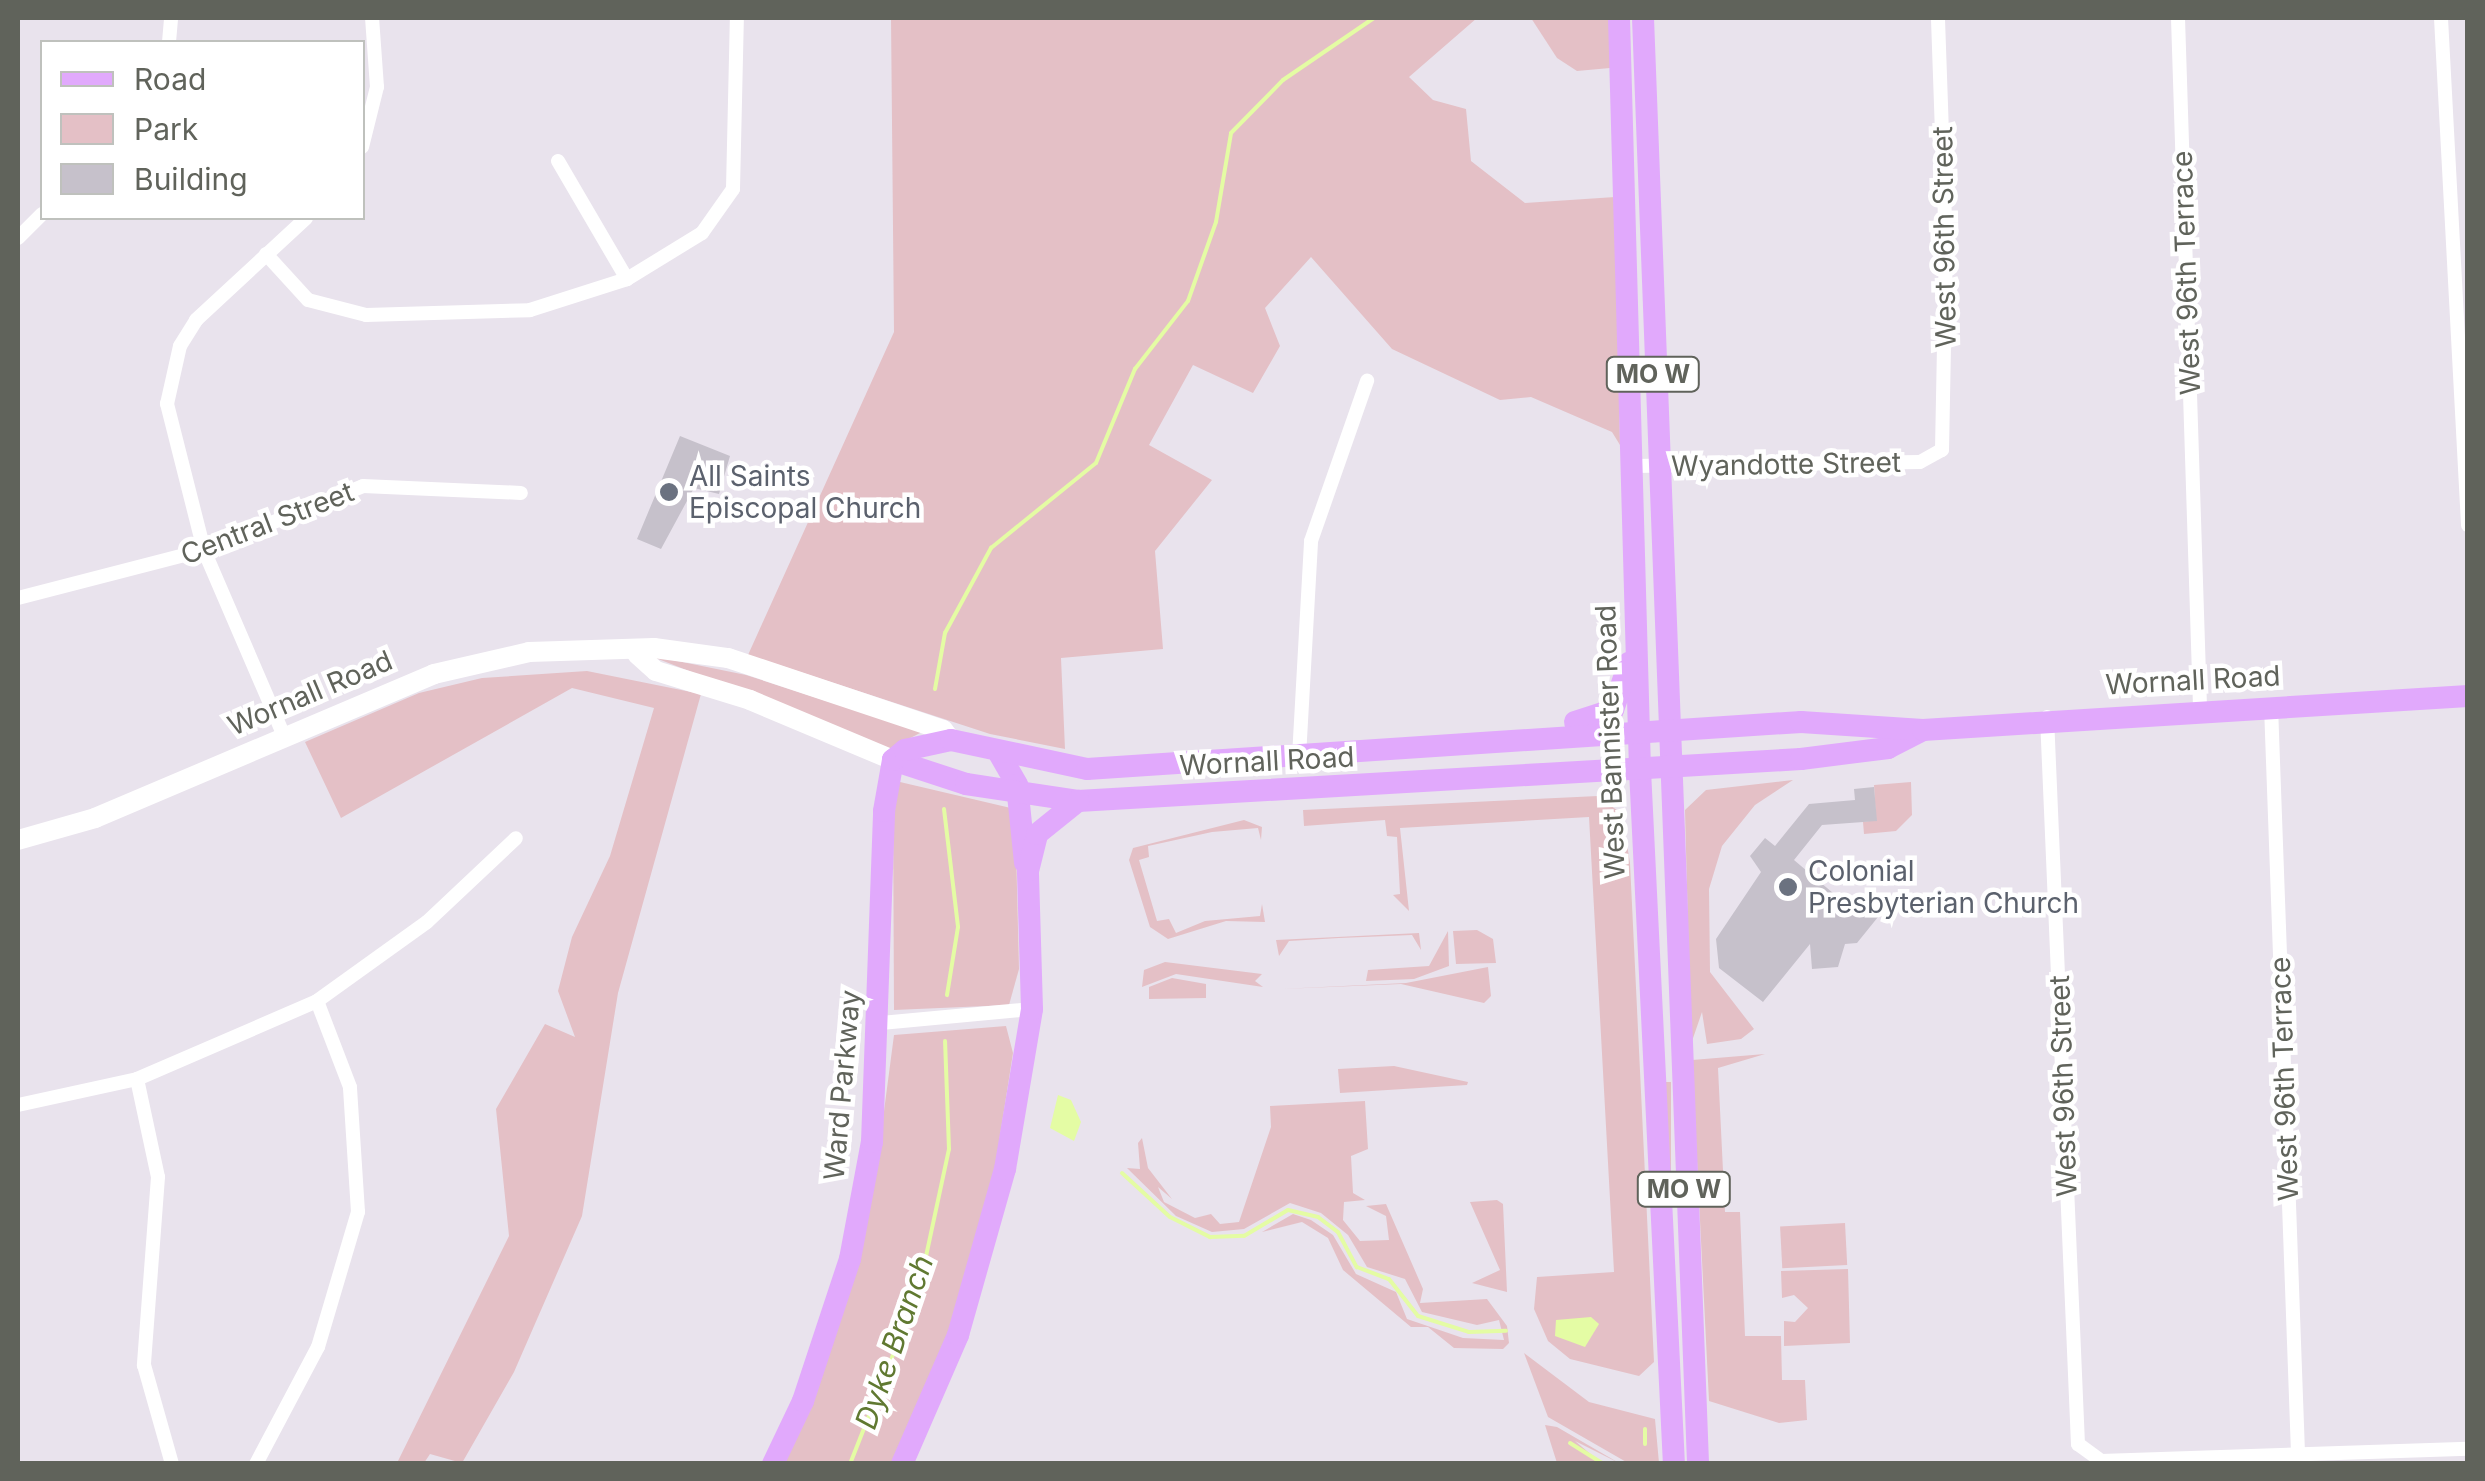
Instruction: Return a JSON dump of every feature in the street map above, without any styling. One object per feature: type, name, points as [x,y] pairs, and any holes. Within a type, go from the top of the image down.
[{"type":"main road","name":"West Bannister Road","points":[[1619,18],[1640,770],[1674,1464]]},
{"type":"main road","name":"West Bannister Road","points":[[1643,18],[1662,680],[1698,1464]]},
{"type":"main road","points":[[1482,742],[1504,730],[1602,720],[1621,700],[1636,620]]},
{"type":"main road","name":"Wornall Road","points":[[18,840],[95,818],[372,696],[492,658],[636,654],[654,648],[728,658],[944,730],[951,740],[1000,756],[1087,769],[1711,727],[1813,722],[1923,730],[2047,717],[2468,696]]},
{"type":"main road","name":"Wornall Road","points":[[636,654],[656,671],[893,760],[1018,793],[1078,801],[1666,768],[1888,748],[1923,730]]},
{"type":"main road","points":[[1662,680],[1683,709],[1711,727]]},
{"type":"main road","points":[[893,760],[951,740]]},
{"type":"main road","points":[[902,1464],[988,1245],[1032,1009],[1028,871],[1018,793],[1000,756]]},
{"type":"main road","name":"Ward Parkway","points":[[772,1464],[802,1401],[850,1259],[872,1142],[881,1023],[884,812],[893,760]]},
{"type":"main road","points":[[1028,871],[1037,834],[1078,801]]},
{"type":"street","points":[[365,135],[377,87],[372,18]]},
{"type":"street","points":[[266,254],[308,300],[366,315],[530,310],[628,279],[702,233],[735,179],[736,18]]},
{"type":"street","name":"West 96th Street","points":[[1938,18],[1946,248],[1946,435],[1938,454]]},
{"type":"street","name":"West 96th Terrace","points":[[2178,18],[2200,708]]},
{"type":"street","points":[[2441,18],[2468,525]]},
{"type":"street","points":[[558,162],[628,279]]},
{"type":"street","points":[[18,238],[40,216]]},
{"type":"street","points":[[284,736],[204,550],[170,429],[169,378],[196,320],[304,220]]},
{"type":"street","points":[[1299,757],[1311,541],[1367,381]]},
{"type":"street","name":"Wyandotte Street","points":[[1632,466],[1920,462],[1938,454]]},
{"type":"street","name":"Central Street","points":[[18,598],[204,550],[363,486],[521,493]]},
{"type":"street","name":"West 96th Terrace","points":[[2271,706],[2298,1452]]},
{"type":"street","name":"West 96th Street","points":[[2047,717],[2078,1444],[2084,1453],[2101,1461],[2298,1452]]},
{"type":"street","points":[[18,1105],[137,1080],[230,1045],[317,1000],[428,922],[516,838]]},
{"type":"street","points":[[256,1464],[318,1348],[358,1212],[350,1087],[317,1000]]},
{"type":"street","points":[[881,1023],[1032,1009]]},
{"type":"street","points":[[137,1080],[158,1177],[144,1365],[172,1464]]},
{"type":"street","points":[[2298,1452],[2468,1449]]},
{"type":"green space","points":[[891,18],[1477,18],[1409,77],[1433,100],[1466,109],[1471,161],[1525,203],[1615,197],[1620,445],[1612,432],[1531,397],[1500,400],[1392,349],[1311,257],[1265,308],[1280,346],[1253,393],[1193,365],[1149,445],[1212,480],[1155,551],[1163,649],[1061,658],[1065,749],[990,734],[748,655],[894,332]]},
{"type":"green space","points":[[1531,18],[1610,18],[1610,68],[1577,71],[1557,58]]},
{"type":"green space","points":[[648,655],[746,675],[922,732],[889,749]]},
{"type":"green space","points":[[587,671],[701,694],[618,993],[582,1216],[514,1372],[462,1463],[430,1454],[424,1463],[397,1463],[509,1236],[496,1109],[545,1024],[575,1037],[558,991],[572,937],[610,856],[654,708],[572,688],[341,818],[305,742],[419,693],[482,678]]},
{"type":"green space","points":[[1793,780],[1755,805],[1722,846],[1709,889],[1710,972],[1754,1029],[1741,1039],[1707,1044],[1702,1012],[1691,1044],[1685,810],[1706,790]]},
{"type":"green space","points":[[900,782],[1015,809],[1019,969],[1009,1005],[894,1010],[893,796]]},
{"type":"green space","points":[[1911,782],[1912,815],[1896,831],[1864,834],[1863,822],[1876,820],[1874,785]]},
{"type":"green space","points":[[1598,796],[1622,814],[1630,863],[1654,1362],[1639,1376],[1570,1359],[1548,1341],[1534,1309],[1537,1277],[1614,1272],[1589,817],[1400,828],[1409,911],[1393,895],[1400,894],[1397,837],[1387,836],[1385,820],[1304,826],[1303,810]]},
{"type":"green space","points":[[1244,820],[1262,827],[1261,840],[1258,828],[1212,832],[1148,846],[1149,857],[1139,860],[1157,921],[1169,919],[1176,933],[1205,921],[1260,916],[1262,904],[1265,922],[1226,921],[1168,939],[1150,927],[1129,860],[1133,848]]},
{"type":"green space","points":[[1477,930],[1493,939],[1496,963],[1456,964],[1453,931]]},
{"type":"green space","points":[[1448,931],[1449,966],[1414,979],[1366,981],[1368,970],[1429,966]]},
{"type":"green space","points":[[1419,933],[1421,950],[1412,935],[1339,938],[1289,941],[1279,956],[1276,940]]},
{"type":"green space","points":[[1165,962],[1262,974],[1255,981],[1263,987],[1176,974],[1142,987],[1144,970]]},
{"type":"green space","points":[[1488,967],[1491,996],[1484,1003],[1401,984],[1281,989],[1406,983]]},
{"type":"green space","points":[[1172,978],[1206,984],[1206,998],[1149,999],[1149,987]]},
{"type":"green space","points":[[1006,1026],[1013,1053],[994,1174],[949,1333],[892,1463],[784,1464],[876,1172],[894,1035]]},
{"type":"green space","points":[[1765,1054],[1718,1068],[1725,1212],[1740,1212],[1745,1336],[1781,1336],[1782,1380],[1805,1380],[1807,1420],[1779,1423],[1709,1401],[1692,1060]]},
{"type":"green space","points":[[1394,1066],[1468,1082],[1340,1093],[1338,1069]]},
{"type":"green space","points":[[1664,1082],[1671,1082],[1671,1350],[1664,1350]]},
{"type":"green space","points":[[1365,1101],[1368,1149],[1351,1156],[1353,1193],[1365,1200],[1344,1202],[1343,1220],[1360,1241],[1389,1240],[1386,1216],[1366,1206],[1386,1204],[1423,1289],[1420,1303],[1487,1299],[1507,1326],[1509,1343],[1503,1349],[1454,1348],[1428,1327],[1411,1327],[1343,1270],[1328,1238],[1302,1222],[1262,1232],[1293,1214],[1311,1220],[1333,1235],[1356,1274],[1396,1292],[1407,1319],[1463,1338],[1504,1340],[1499,1320],[1477,1325],[1422,1312],[1405,1279],[1367,1267],[1348,1235],[1321,1213],[1290,1203],[1244,1229],[1212,1232],[1176,1216],[1127,1168],[1140,1169],[1138,1143],[1142,1138],[1148,1168],[1172,1199],[1158,1187],[1164,1202],[1195,1218],[1211,1214],[1220,1224],[1239,1222],[1271,1127],[1270,1106]]},
{"type":"green space","points":[[1497,1200],[1503,1204],[1507,1292],[1472,1283],[1500,1270],[1470,1202]]},
{"type":"green space","points":[[1845,1223],[1847,1265],[1782,1268],[1780,1226]]},
{"type":"green space","points":[[1848,1269],[1850,1343],[1784,1346],[1784,1321],[1795,1322],[1808,1308],[1794,1295],[1782,1298],[1781,1271]]},
{"type":"green space","points":[[1524,1353],[1589,1402],[1655,1419],[1659,1463],[1628,1463],[1548,1417]]},
{"type":"green space","points":[[1545,1425],[1557,1427],[1619,1463],[1575,1441],[1601,1463],[1557,1463]]},
{"type":"shaded area","points":[[1058,1095],[1071,1100],[1081,1122],[1074,1141],[1050,1128]]},
{"type":"shaded area","points":[[1591,1317],[1599,1324],[1585,1347],[1555,1336],[1556,1320]]},
{"type":"building","name":"All Saints Episcopal Church","points":[[680,436],[730,456],[719,494],[694,488],[661,549],[637,539]]},
{"type":"building","name":"Colonial Presbyterian Church","points":[[1874,787],[1877,821],[1822,825],[1794,860],[1853,910],[1859,902],[1878,917],[1857,943],[1845,944],[1838,967],[1812,969],[1810,944],[1763,1002],[1719,968],[1716,939],[1761,872],[1750,856],[1765,838],[1775,846],[1809,804],[1855,800],[1854,789]]},
{"type":"waterway","name":"Dyke Branch","points":[[935,689],[945,633],[991,548],[1096,463],[1135,369],[1188,301],[1216,222],[1231,133],[1283,80],[1374,18]]},
{"type":"waterway","name":"Dyke Branch","points":[[944,809],[958,927],[947,995]]},
{"type":"waterway","name":"Dyke Branch","points":[[850,1464],[919,1289],[949,1149],[945,1041]]},
{"type":"waterway","points":[[1122,1173],[1170,1217],[1210,1237],[1244,1236],[1288,1210],[1318,1217],[1338,1232],[1357,1267],[1389,1279],[1418,1316],[1469,1332],[1506,1331]]},
{"type":"waterway","points":[[1645,1429],[1645,1444]]},
{"type":"waterway","points":[[1570,1443],[1604,1464]]},
{"type":"place","name":"All Saints Episcopal Church","points":[[669,492]]},
{"type":"place","name":"Colonial Presbyterian Church","points":[[1788,887]]}]
